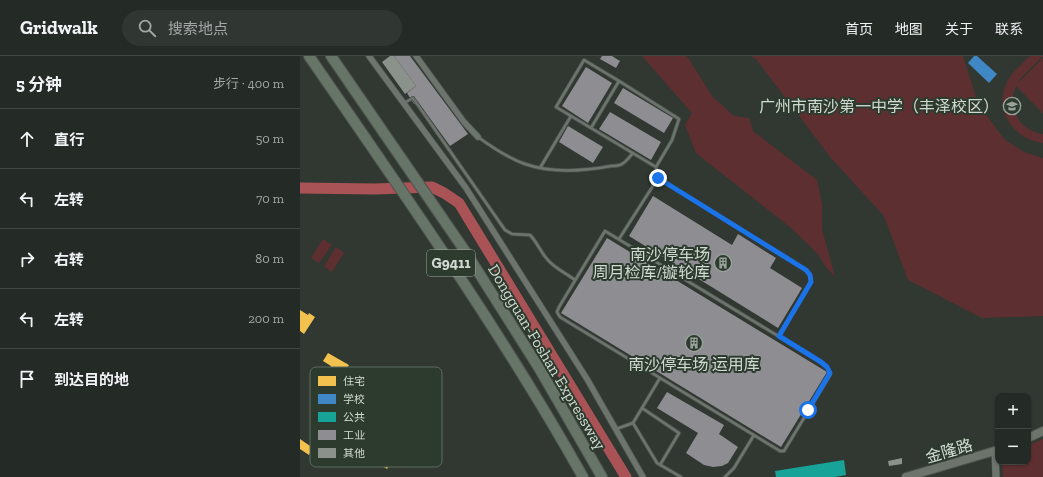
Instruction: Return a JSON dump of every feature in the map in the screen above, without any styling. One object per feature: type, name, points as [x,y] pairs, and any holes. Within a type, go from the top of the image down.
[{"type":"highway","name":"Dongguan-Foshan Expressway","points":[[309,56],[458,275],[515,362],[583,477]]},
{"type":"highway","name":"Dongguan-Foshan Expressway","points":[[331,56],[465,251],[539,368],[602,477]]},
{"type":"main road","points":[[1031,437],[1043,431]]},
{"type":"main road","name":"金隆路","points":[[906,477],[995,450]]},
{"type":"street","points":[[369,56],[466,188],[587,379],[643,477]]},
{"type":"street","points":[[416,56],[464,122],[478,137]]},
{"type":"street","points":[[996,465],[996,477]]},
{"type":"lane","points":[[619,239],[658,178],[656,167],[672,140],[679,119],[584,60],[556,107],[656,167]]},
{"type":"lane","points":[[591,128],[619,81]]},
{"type":"lane","points":[[404,103],[413,98],[505,230],[512,234],[530,235],[552,265],[575,280]]},
{"type":"lane","points":[[540,168],[571,116]]},
{"type":"lane","points":[[478,137],[503,154],[527,165],[540,168],[562,170],[596,169],[622,164],[633,153]]},
{"type":"lane","points":[[658,178],[800,266],[810,275],[811,282],[779,336]]},
{"type":"lane","points":[[605,231],[821,362],[827,367],[830,373],[784,451],[780,451],[560,317],[557,312],[559,307],[575,280],[605,231]]},
{"type":"lane","points":[[616,429],[633,423],[660,378]]},
{"type":"lane","points":[[642,408],[679,433],[660,465]]},
{"type":"lane","points":[[633,423],[658,463],[681,477]]},
{"type":"lane","points":[[725,477],[734,468],[754,435]]},
{"type":"shaded area","points":[[642,56],[686,56],[712,96],[734,116],[749,118],[753,131],[817,180],[822,204],[822,229],[835,277],[825,266],[818,254],[791,228],[696,153],[685,125],[692,113]]},
{"type":"shaded area","points":[[751,56],[963,56],[977,100],[1005,140],[1024,152],[1043,158],[1043,316],[982,318],[908,280],[884,216],[831,158],[756,59]]},
{"type":"shaded area","points":[[1030,56],[1043,56],[1017,84],[1043,58],[1043,113],[1016,86],[1013,94],[1014,110],[1017,117],[1028,128],[1043,134],[1043,143],[1033,141],[1015,130],[1005,113],[1003,103],[1003,93],[1009,78]]},
{"type":"shaded area","points":[[323,239],[332,245],[319,263],[311,258]]},
{"type":"shaded area","points":[[336,247],[344,253],[332,272],[324,266]]},
{"type":"shaded area","points":[[1043,439],[1043,477],[1003,477],[1002,465],[1031,465],[1031,444]]},
{"type":"building: 住宅","points":[[300,310],[315,317],[304,334],[300,331]]},
{"type":"building: 住宅","points":[[328,353],[349,365],[348,367],[330,367],[323,361]]},
{"type":"building: 住宅","points":[[300,439],[310,446],[310,453],[309,455],[300,449]]},
{"type":"building: 学校","points":[[974,56],[977,56],[997,74],[989,83],[968,63]]},
{"type":"building: 公共","points":[[844,460],[846,475],[835,477],[776,477],[775,471]]},
{"type":"building: 工业","points":[[394,56],[410,56],[468,134],[450,146],[418,102],[414,104],[407,93],[416,86]]},
{"type":"building: 工业","points":[[602,56],[612,56],[620,61],[616,68],[600,59]]},
{"type":"building: 工业","points":[[586,67],[612,83],[588,123],[562,106]]},
{"type":"building: 工业","points":[[623,88],[673,118],[664,133],[614,103]]},
{"type":"building: 工业","points":[[610,112],[661,142],[651,160],[599,129]]},
{"type":"building: 工业","points":[[568,126],[603,147],[593,163],[559,142]]},
{"type":"building: 工业","name":"南沙停车场 周月检库/镟轮库","points":[[653,196],[732,245],[738,234],[776,258],[770,268],[802,288],[778,328],[629,236]]},
{"type":"building: 工业","name":"南沙停车场 运用库","points":[[607,238],[827,372],[781,447],[561,313]]},
{"type":"building: 工业","points":[[667,392],[724,425],[719,434],[738,447],[728,463],[722,466],[713,467],[704,465],[686,453],[698,433],[657,408]]},
{"type":"building: 其他","points":[[390,56],[394,56],[416,86],[405,94],[382,62]]},
{"type":"building: 其他","points":[[902,458],[902,464],[889,466],[888,461]]},
{"type":"waterway","points":[[300,188],[375,189],[432,187],[459,203],[626,477]]},
{"type":"place","name":"广州市南沙第一中学（丰泽校区）","points":[[1012,106]]},
{"type":"place","name":"南沙停车场 周月检库/镟轮库","points":[[723,263]]},
{"type":"place","name":"南沙停车场 运用库","points":[[694,343]]},
{"type":"route","points":[[658,178],[806,270],[810,275],[811,282],[779,336],[821,362],[827,367],[830,373],[808,410]]}]
